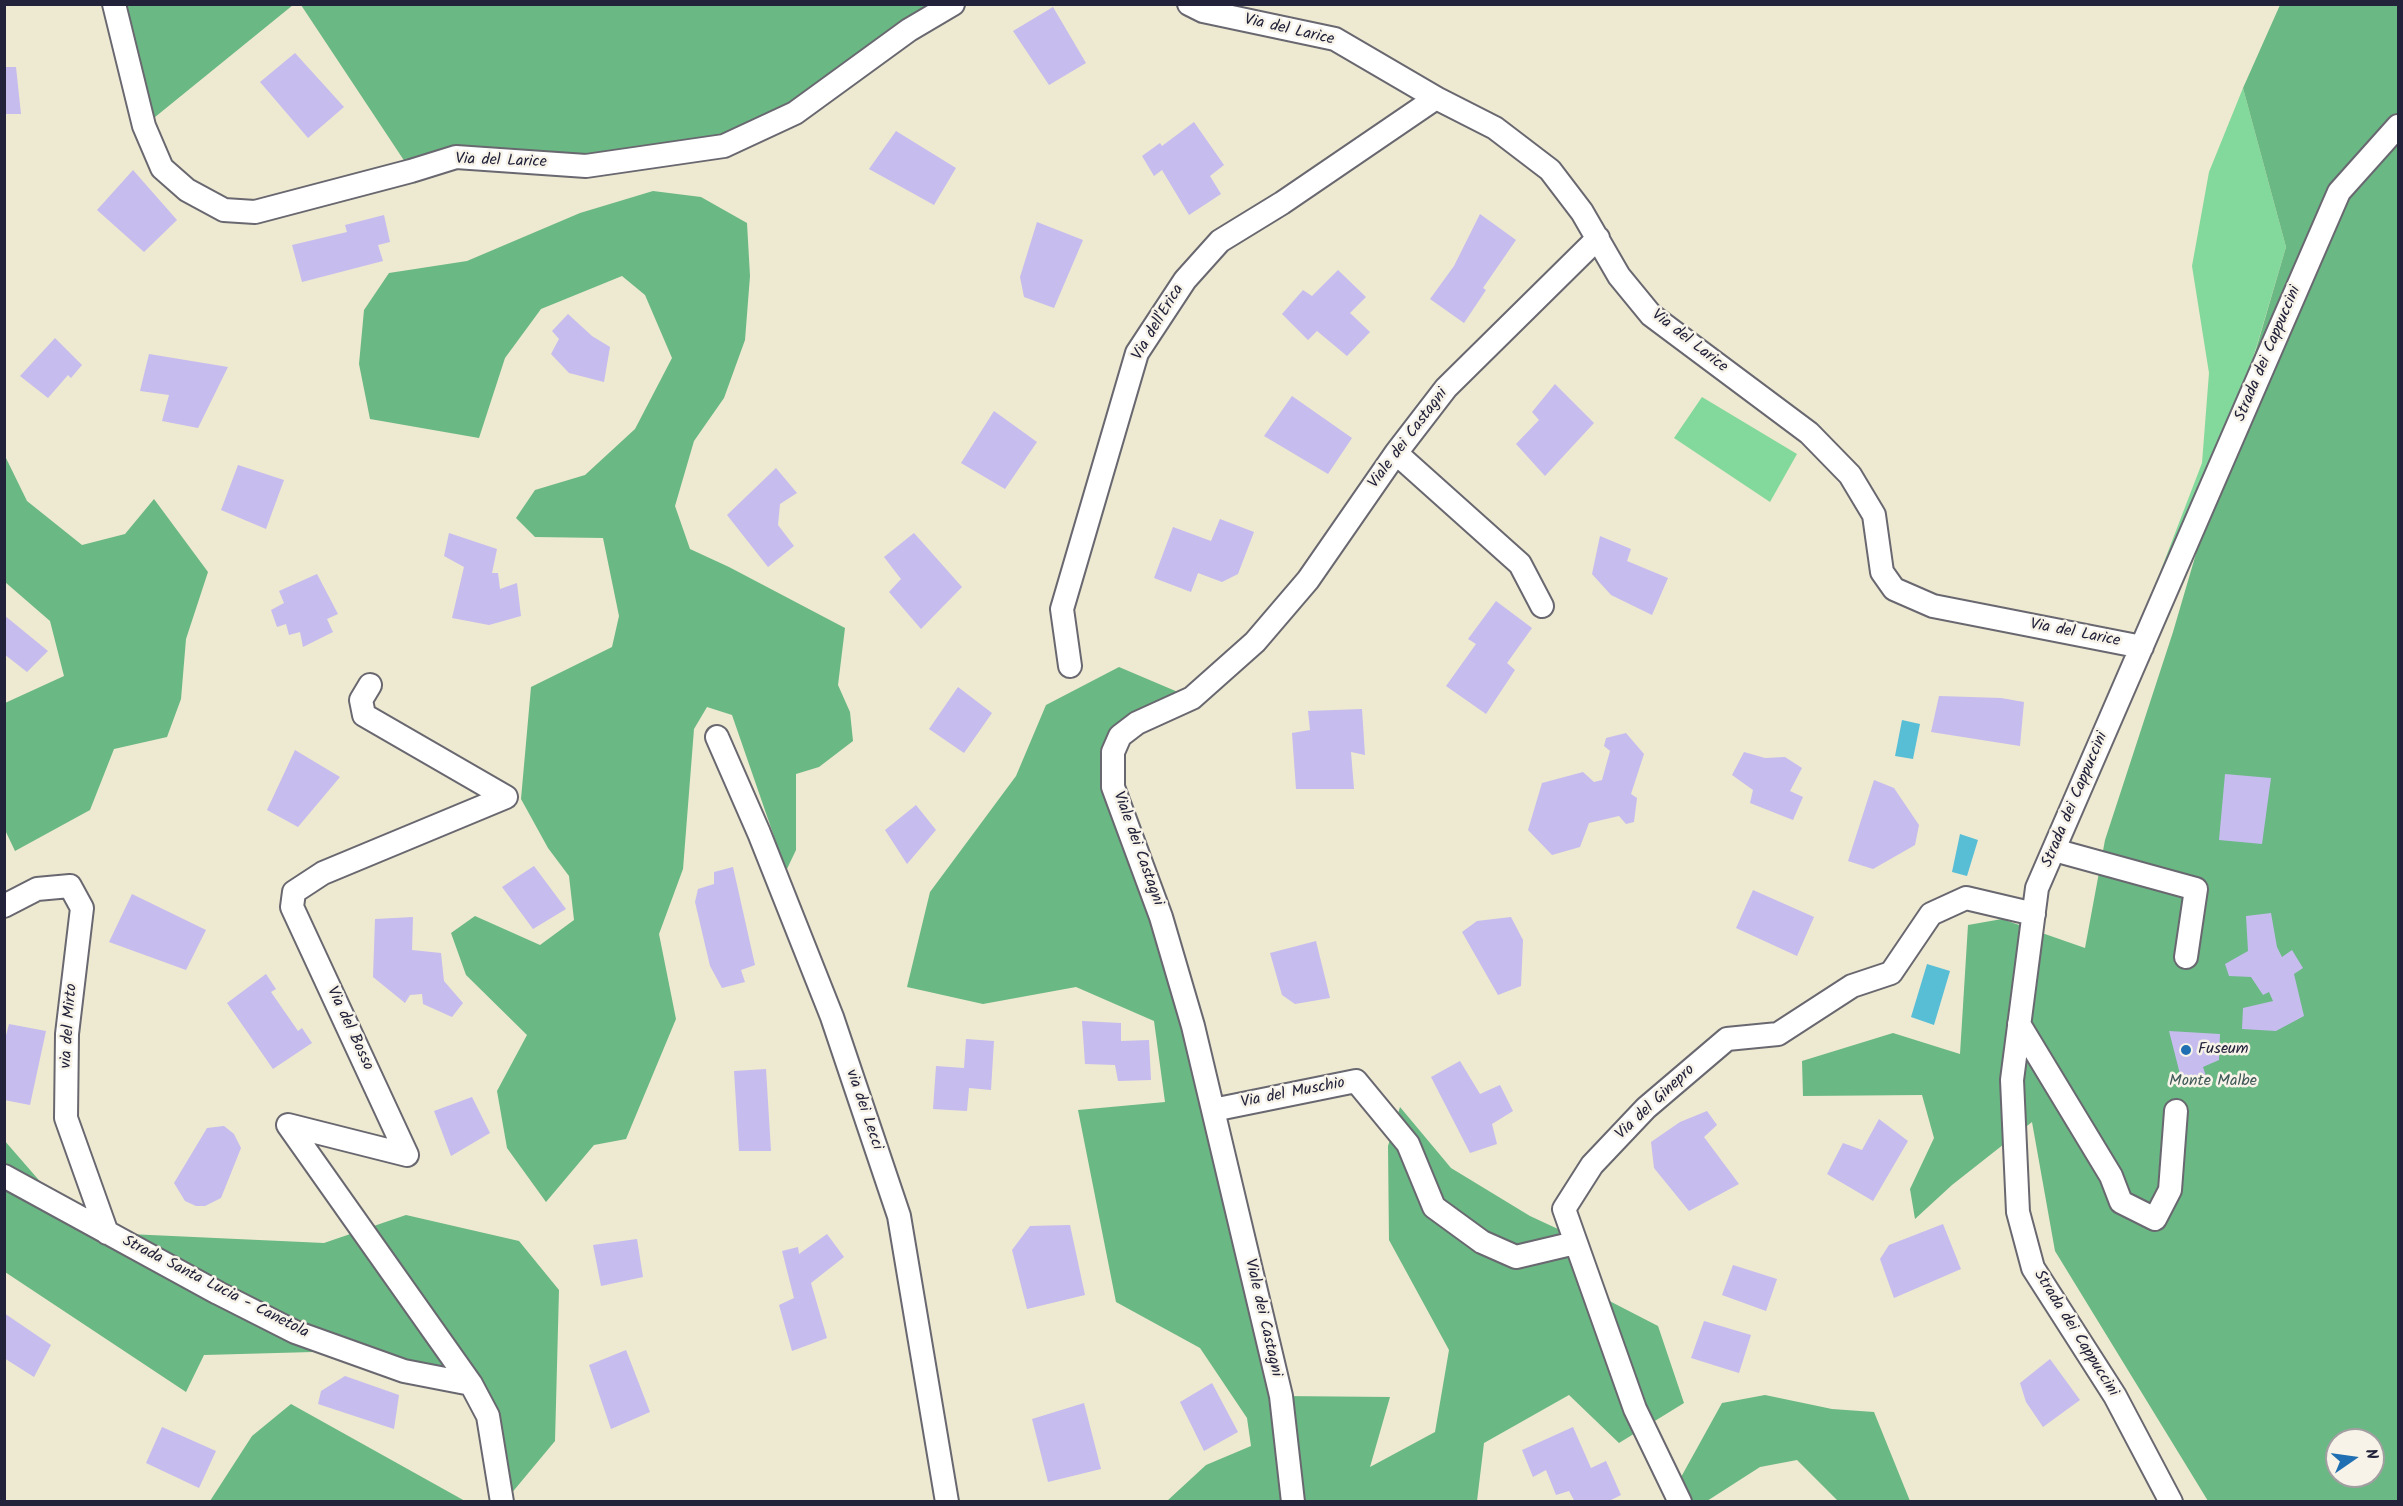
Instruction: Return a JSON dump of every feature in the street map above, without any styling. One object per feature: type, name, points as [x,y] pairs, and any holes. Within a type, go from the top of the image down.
[{"type":"street","name":"Via del Larice","points":[[114,4],[144,126],[162,168],[187,190],[224,210],[255,212],[456,157],[586,166],[724,146],[795,113],[909,30],[953,4]]},
{"type":"street","name":"Via del Larice","points":[[1189,4],[1203,11],[1335,39],[1436,98],[1495,128],[1550,170],[1582,212],[1619,276],[1652,315],[1809,434],[1850,474],[1874,515],[1882,572],[1894,589],[1933,606],[2142,647]]},
{"type":"street","name":"Via dell'Erica","points":[[1070,666],[1062,609],[1137,353],[1185,280],[1220,242],[1282,203],[1436,98]]},
{"type":"street","name":"Strada dei Cappuccini","points":[[2171,1502],[2115,1396],[2033,1268],[2018,1212],[2012,1080],[2037,888],[2339,192],[2398,126]]},
{"type":"street","name":"Viale dei Castagni","points":[[1293,1502],[1281,1396],[1193,1026],[1161,917],[1113,787],[1113,752],[1120,735],[1137,723],[1192,698],[1256,642],[1308,580],[1396,453],[1446,388],[1598,238]]},
{"type":"street","points":[[1396,453],[1520,564],[1542,606]]},
{"type":"street","name":"Via del Bosso","points":[[370,685],[362,700],[364,715],[506,797],[323,873],[294,892],[292,907],[407,1155],[288,1125],[471,1384]]},
{"type":"street","name":"via dei Lecci","points":[[717,737],[759,833],[832,1017],[899,1216],[947,1502]]},
{"type":"street","points":[[2054,850],[2196,889],[2186,957]]},
{"type":"street","name":"via del Mirto","points":[[4,906],[37,889],[70,886],[82,908],[67,1034],[66,1118],[107,1233]]},
{"type":"street","name":"Via del Ginepro","points":[[1680,1502],[1635,1409],[1564,1209],[1592,1164],[1646,1108],[1728,1039],[1778,1034],[1852,986],[1891,973],[1931,914],[1966,898],[2034,914]]},
{"type":"street","points":[[2019,1024],[2111,1176],[2121,1202],[2155,1219],[2170,1190],[2176,1111]]},
{"type":"street","name":"Via del Muschio","points":[[1213,1110],[1356,1082],[1408,1144],[1434,1207],[1482,1242],[1516,1257],[1575,1243]]},
{"type":"street","name":"Strada Santa Lucia - Canetola","points":[[4,1176],[218,1293],[295,1332],[404,1371],[471,1384]]},
{"type":"street","points":[[471,1384],[488,1416],[502,1502]]},
{"type":"green space","points":[[114,4],[293,5],[144,126]]},
{"type":"green space","points":[[301,5],[955,5],[795,113],[715,147],[586,166],[456,157],[411,171]]},
{"type":"green space","name":"Monte Malbe","points":[[2280,5],[2398,5],[2398,1501],[2208,1501],[2055,1251],[2032,1122],[1952,1185],[1915,1219],[1910,1189],[1934,1138],[1922,1095],[1803,1096],[1802,1061],[1893,1033],[1960,1054],[1968,925],[2002,919],[2085,948],[2105,840],[2173,632],[2286,247],[2243,88]]},
{"type":"green space","points":[[2243,88],[2286,247],[2221,466],[2139,627],[2202,463],[2209,373],[2192,266],[2209,172]]},
{"type":"green space","points":[[653,191],[701,197],[747,223],[750,276],[745,340],[724,398],[694,441],[675,506],[690,549],[845,628],[838,685],[850,712],[853,741],[819,767],[796,774],[796,850],[786,871],[732,715],[707,707],[694,729],[683,869],[659,934],[676,1019],[626,1139],[594,1145],[546,1202],[507,1148],[497,1091],[527,1035],[466,975],[451,933],[475,916],[540,945],[574,920],[569,876],[548,848],[521,799],[531,687],[612,647],[619,616],[603,538],[535,537],[516,518],[535,490],[585,475],[635,429],[672,358],[645,295],[622,276],[541,309],[505,358],[479,438],[370,419],[359,364],[364,310],[389,273],[467,261],[580,213]]},
{"type":"green space","points":[[1702,397],[1797,454],[1770,502],[1674,438]]},
{"type":"green space","points":[[5,456],[27,501],[82,545],[125,534],[154,499],[208,572],[186,639],[181,699],[167,737],[114,749],[90,810],[15,851],[5,830],[5,703],[64,676],[50,621],[5,582]]},
{"type":"green space","points":[[1119,667],[1192,698],[1113,752],[1161,917],[1281,1396],[1390,1397],[1370,1467],[1435,1432],[1449,1350],[1389,1240],[1388,1146],[1400,1107],[1451,1168],[1530,1216],[1573,1236],[1592,1292],[1658,1326],[1684,1403],[1619,1443],[1569,1395],[1484,1443],[1477,1501],[1167,1501],[1206,1465],[1251,1446],[1247,1418],[1200,1348],[1116,1302],[1078,1110],[1165,1102],[1154,1021],[1076,987],[983,1004],[907,987],[930,892],[1016,776],[1046,705]]},
{"type":"green space","points":[[4,1140],[64,1209],[107,1233],[324,1243],[406,1215],[519,1241],[559,1290],[555,1441],[505,1501],[464,1374],[349,1351],[204,1355],[186,1392],[5,1272]]},
{"type":"green space","points":[[1765,1395],[1832,1409],[1874,1412],[1910,1501],[1838,1501],[1797,1460],[1760,1467],[1707,1501],[1680,1501],[1675,1488],[1722,1403]]},
{"type":"green space","points":[[291,1404],[465,1501],[210,1501],[252,1436]]},
{"type":"water","points":[[1902,720],[1920,724],[1913,759],[1895,756]]},
{"type":"water","points":[[1960,834],[1978,840],[1967,876],[1952,872]]},
{"type":"water","points":[[1927,964],[1950,971],[1934,1025],[1911,1017]]},
{"type":"building","points":[[1053,7],[1086,63],[1049,85],[1013,31]]},
{"type":"building","points":[[295,53],[344,107],[308,138],[260,82]]},
{"type":"building","points":[[4,67],[16,67],[21,114],[4,114]]},
{"type":"building","points":[[1194,122],[1224,165],[1210,176],[1221,194],[1189,215],[1162,170],[1154,176],[1142,156],[1160,143],[1162,146]]},
{"type":"building","points":[[896,131],[956,168],[934,205],[869,169]]},
{"type":"building","points":[[133,170],[177,220],[144,252],[97,210]]},
{"type":"building","points":[[1480,214],[1516,240],[1483,288],[1486,290],[1464,323],[1430,299],[1454,266]]},
{"type":"building","points":[[384,215],[390,242],[378,245],[383,261],[302,282],[292,245],[347,232],[345,225]]},
{"type":"building","points":[[1037,222],[1083,240],[1054,308],[1024,297],[1020,277]]},
{"type":"building","points":[[1338,270],[1366,297],[1350,313],[1370,332],[1347,356],[1317,331],[1308,340],[1282,314],[1303,290],[1312,296]]},
{"type":"building","points":[[568,314],[592,336],[610,347],[604,382],[569,373],[551,354],[559,339],[552,331]]},
{"type":"building","points":[[55,338],[82,365],[71,378],[68,375],[48,398],[20,376]]},
{"type":"building","points":[[149,354],[228,367],[198,428],[162,421],[169,395],[140,391]]},
{"type":"building","points":[[1555,384],[1594,423],[1545,476],[1516,444],[1539,420],[1532,412]]},
{"type":"building","points":[[1292,396],[1352,438],[1328,474],[1264,436]]},
{"type":"building","points":[[994,411],[1037,442],[1005,489],[961,463]]},
{"type":"building","points":[[238,465],[284,480],[266,529],[221,510]]},
{"type":"building","points":[[776,468],[797,493],[780,504],[778,525],[794,546],[768,567],[727,515]]},
{"type":"building","points":[[1220,519],[1254,532],[1238,574],[1222,582],[1198,573],[1191,592],[1154,578],[1173,527],[1211,541]]},
{"type":"building","points":[[449,533],[497,549],[492,573],[498,573],[500,589],[517,583],[521,616],[489,625],[452,618],[464,567],[444,556]]},
{"type":"building","points":[[914,533],[962,587],[921,629],[889,592],[901,579],[884,557]]},
{"type":"building","points":[[1600,536],[1631,549],[1627,561],[1668,578],[1652,615],[1611,595],[1592,574]]},
{"type":"building","points":[[317,574],[338,614],[327,619],[333,632],[303,647],[300,632],[289,635],[286,624],[277,627],[271,610],[284,603],[279,591]]},
{"type":"building","points":[[1496,601],[1532,628],[1507,663],[1515,670],[1486,714],[1446,686],[1476,644],[1468,639]]},
{"type":"building","points":[[4,615],[48,651],[27,672],[4,654]]},
{"type":"building","points":[[958,687],[992,713],[964,753],[929,729]]},
{"type":"building","points":[[1939,696],[2001,698],[2024,702],[2020,746],[1931,732]]},
{"type":"building","points":[[1362,709],[1365,755],[1351,752],[1354,789],[1296,789],[1292,733],[1310,730],[1308,711]]},
{"type":"building","points":[[1626,733],[1644,754],[1631,794],[1637,798],[1634,822],[1626,824],[1619,816],[1589,823],[1580,847],[1552,855],[1528,830],[1542,783],[1583,772],[1594,782],[1602,780],[1610,751],[1604,746],[1606,738]]},
{"type":"building","points":[[295,750],[340,777],[298,827],[267,810]]},
{"type":"building","points":[[1744,752],[1765,758],[1785,757],[1802,768],[1790,791],[1803,797],[1793,820],[1750,803],[1753,790],[1732,775]]},
{"type":"building","points":[[2225,774],[2271,778],[2262,844],[2219,840]]},
{"type":"building","points":[[1874,780],[1894,788],[1919,825],[1915,845],[1873,869],[1848,861]]},
{"type":"building","points":[[916,805],[936,830],[907,864],[885,830]]},
{"type":"building","points":[[534,866],[566,909],[533,929],[502,887]]},
{"type":"building","points":[[733,867],[755,965],[741,970],[745,982],[722,988],[710,966],[695,902],[698,889],[714,884],[714,872]]},
{"type":"building","points":[[1753,890],[1814,917],[1797,956],[1736,928]]},
{"type":"building","points":[[132,894],[206,930],[186,970],[109,942]]},
{"type":"building","points":[[2271,913],[2277,947],[2282,957],[2292,950],[2303,968],[2294,974],[2304,1016],[2276,1031],[2242,1029],[2243,1008],[2273,1001],[2269,992],[2263,995],[2251,977],[2229,976],[2225,964],[2248,951],[2246,916]]},
{"type":"building","points":[[413,917],[412,950],[441,953],[444,981],[463,1003],[452,1017],[423,1004],[422,994],[410,995],[405,1003],[373,977],[375,919]]},
{"type":"building","points":[[1511,917],[1523,940],[1521,986],[1498,995],[1462,932],[1477,921]]},
{"type":"building","points":[[1316,941],[1330,998],[1295,1004],[1282,995],[1270,953]]},
{"type":"building","points":[[266,974],[276,989],[271,992],[298,1031],[302,1028],[312,1043],[273,1069],[227,1003]]},
{"type":"building","points":[[1082,1021],[1121,1023],[1121,1041],[1149,1040],[1151,1080],[1118,1081],[1115,1065],[1085,1064]]},
{"type":"building","points":[[9,1024],[46,1031],[30,1105],[4,1100],[4,1043]]},
{"type":"building","points":[[2169,1031],[2220,1034],[2219,1060],[2203,1067],[2206,1076],[2183,1086]]},
{"type":"building","points":[[966,1039],[994,1041],[991,1090],[969,1088],[967,1111],[933,1109],[936,1066],[964,1068]]},
{"type":"building","points":[[1460,1061],[1480,1094],[1500,1085],[1513,1111],[1492,1124],[1497,1144],[1470,1153],[1431,1077]]},
{"type":"building","points":[[766,1069],[771,1151],[739,1151],[734,1071]]},
{"type":"building","points":[[472,1097],[490,1133],[451,1156],[434,1111]]},
{"type":"building","points":[[1707,1111],[1717,1125],[1704,1137],[1739,1184],[1689,1211],[1654,1168],[1651,1142],[1680,1122]]},
{"type":"building","points":[[1879,1119],[1908,1141],[1873,1201],[1827,1174],[1843,1143],[1862,1150]]},
{"type":"building","points":[[224,1126],[234,1134],[241,1148],[221,1198],[205,1206],[196,1206],[185,1201],[174,1183],[207,1128]]},
{"type":"building","points":[[1943,1224],[1961,1269],[1894,1298],[1880,1259],[1889,1245]]},
{"type":"building","points":[[1070,1225],[1085,1295],[1027,1309],[1012,1250],[1030,1226]]},
{"type":"building","points":[[827,1234],[844,1257],[811,1283],[827,1338],[792,1351],[779,1305],[794,1298],[782,1251],[798,1247],[799,1254]]},
{"type":"building","points":[[637,1239],[643,1277],[601,1286],[593,1245]]},
{"type":"building","points":[[1733,1265],[1777,1279],[1766,1311],[1722,1295]]},
{"type":"building","points":[[4,1313],[51,1345],[34,1377],[4,1358]]},
{"type":"building","points":[[1704,1321],[1751,1335],[1739,1373],[1691,1358]]},
{"type":"building","points":[[626,1350],[650,1412],[611,1429],[589,1365]]},
{"type":"building","points":[[2050,1359],[2080,1400],[2043,1427],[2026,1402],[2020,1383]]},
{"type":"building","points":[[345,1376],[399,1395],[394,1429],[318,1404],[321,1391]]},
{"type":"building","points":[[1212,1383],[1238,1432],[1204,1451],[1180,1402]]},
{"type":"building","points":[[1084,1403],[1101,1469],[1048,1482],[1032,1419]]},
{"type":"building","points":[[162,1427],[216,1451],[199,1488],[146,1463]]},
{"type":"building","points":[[1573,1427],[1591,1468],[1606,1461],[1621,1495],[1611,1500],[1612,1502],[1575,1502],[1569,1491],[1556,1495],[1546,1470],[1533,1477],[1522,1450]]},
{"type":"place","name":"Fuseum","points":[[2186,1050]]}]
